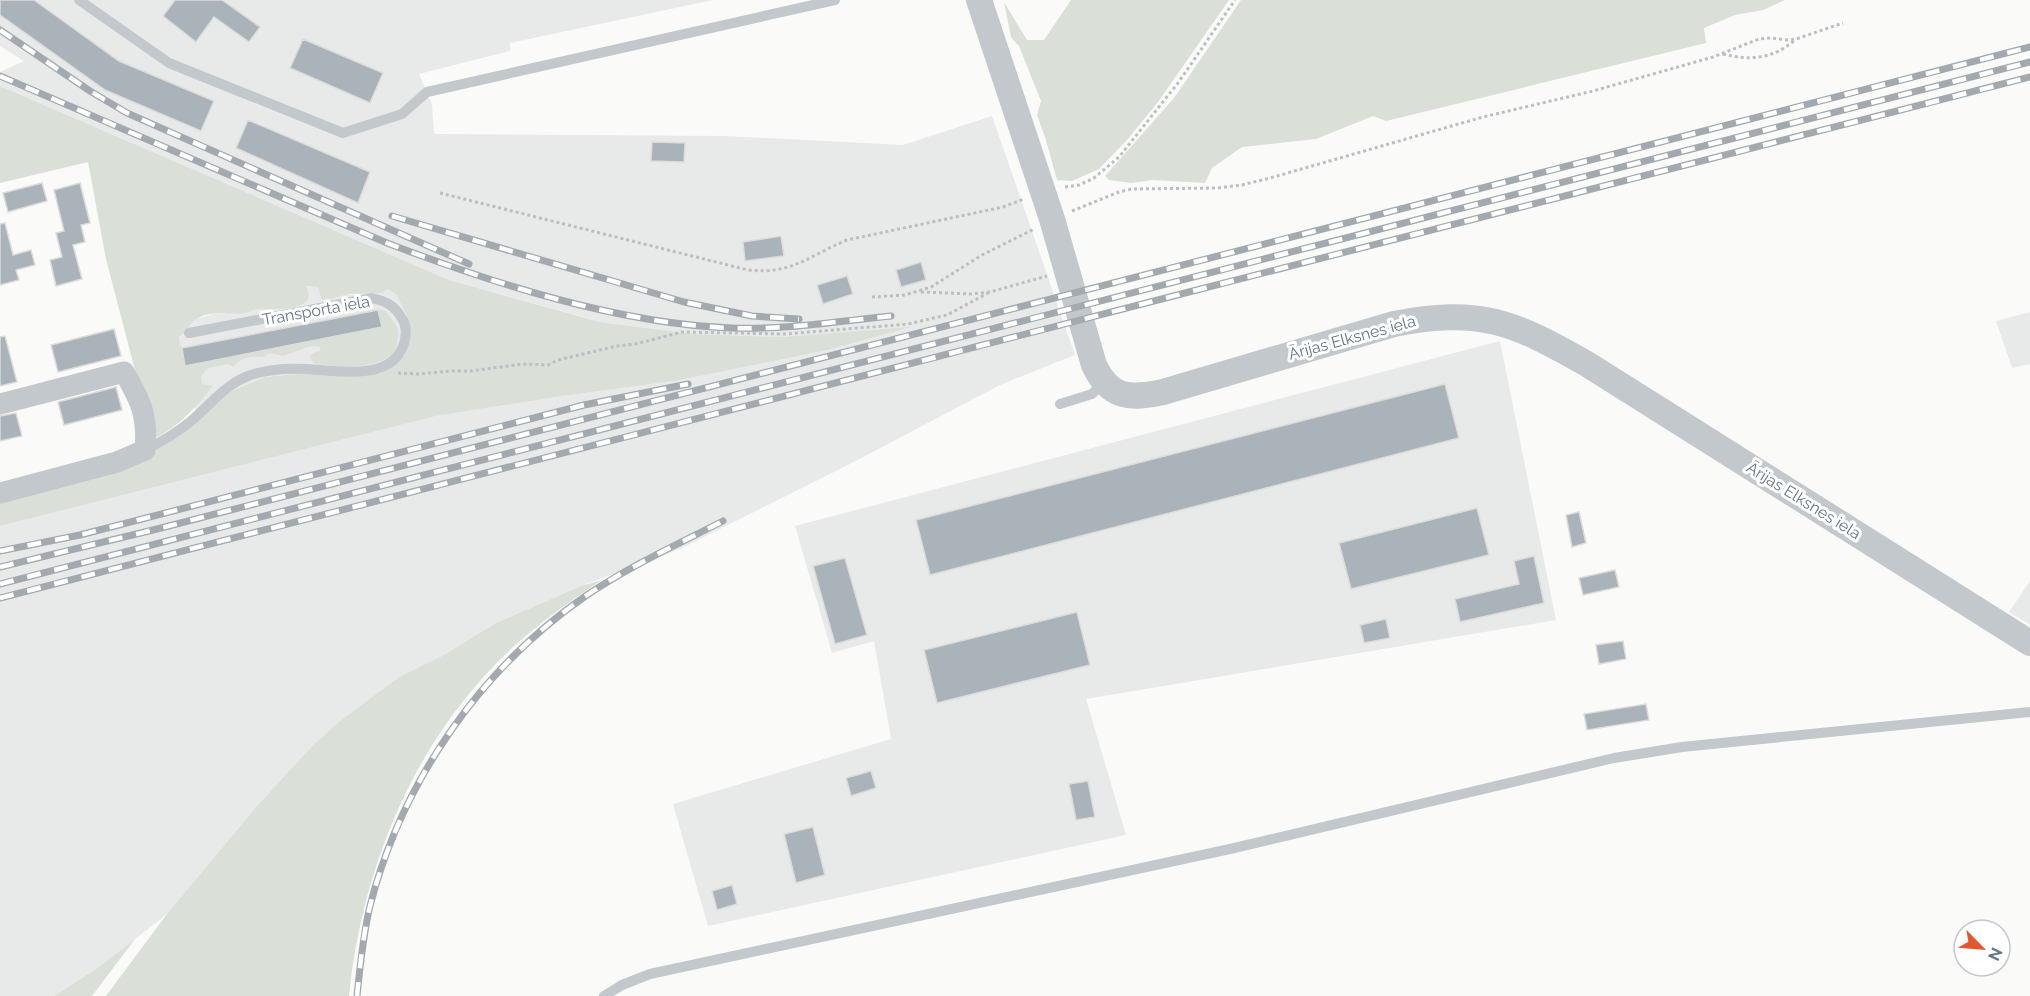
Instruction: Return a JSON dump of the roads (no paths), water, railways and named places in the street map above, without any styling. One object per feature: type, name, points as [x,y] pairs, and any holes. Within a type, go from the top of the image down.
[{"type":"street","points":[[979,0],[1052,219],[1094,365],[1104,382]]},
{"type":"street","name":"Ārijas Elksnes iela","points":[[1104,382],[1124,395],[1143,396],[1394,324],[1425,318],[1455,316],[1502,323],[1547,341],[1587,364],[2030,643]]},
{"type":"street","points":[[0,404],[124,372],[144,412],[147,430],[145,450]]},
{"type":"street","name":"Transporta iela","points":[[0,493],[117,462],[145,450]]},
{"type":"lane","points":[[80,0],[169,63],[343,133],[402,114],[427,92],[835,0]]},
{"type":"lane","name":"Transporta iela","points":[[145,450],[175,433],[232,384],[249,376],[265,371],[285,369],[363,372],[381,368],[395,359],[403,346],[407,333],[405,322],[396,309],[384,301],[372,298],[189,333]]},
{"type":"lane","points":[[1060,404],[1092,394],[1104,382]]},
{"type":"lane","points":[[604,996],[622,985],[650,974],[1219,852],[1614,758],[1682,747],[2030,712]]},
{"type":"railway","points":[[0,30],[90,91],[127,113],[469,264]]},
{"type":"railway","points":[[0,567],[157,529],[2030,47]]},
{"type":"railway","points":[[0,584],[2030,62]]},
{"type":"railway","points":[[0,76],[387,243],[469,273],[556,299],[645,319],[732,328],[792,326],[891,316]]},
{"type":"railway","points":[[0,598],[2030,77]]},
{"type":"railway","points":[[392,216],[684,302],[752,316],[799,319]]},
{"type":"railway","points":[[0,551],[80,535],[584,405],[688,384]]},
{"type":"railway","points":[[357,996],[370,906],[384,860],[402,815],[451,731],[480,693],[513,657],[549,624],[587,595],[637,565],[723,521]]}]
